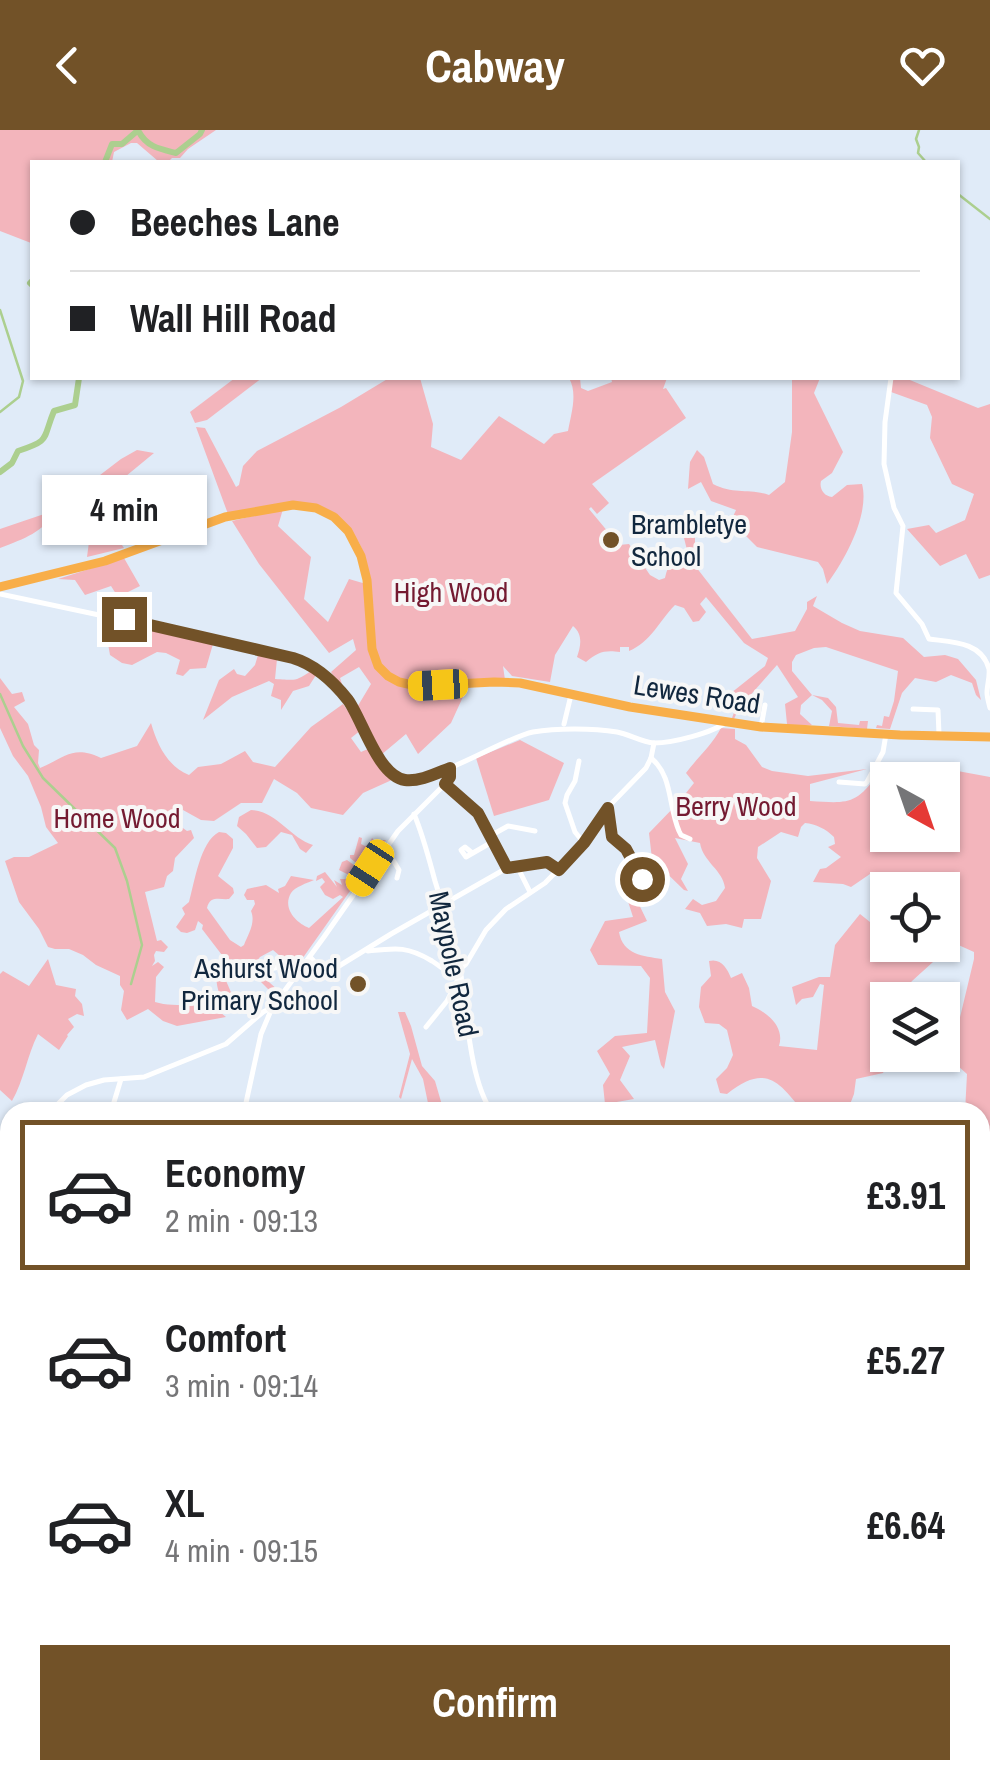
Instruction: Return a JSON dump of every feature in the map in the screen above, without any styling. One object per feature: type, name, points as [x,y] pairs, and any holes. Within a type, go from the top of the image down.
[{"type":"highway","name":"Lewes Road","points":[[0,590],[105,561],[225,517],[293,505],[316,508],[334,517],[348,531],[360,556],[367,580],[372,650],[378,666],[399,682],[417,686],[520,682],[571,695],[761,727],[990,737]]},
{"type":"street","points":[[890,380],[884,464],[894,508],[903,526],[896,594],[922,624],[929,639],[962,643],[977,651],[988,664],[990,708]]},
{"type":"street","points":[[0,590],[309,664],[321,671],[348,701],[370,745],[397,777],[412,780],[532,732],[566,727],[614,732],[654,743],[702,733],[726,722]]},
{"type":"street","points":[[566,727],[571,695]]},
{"type":"street","points":[[761,727],[765,705]]},
{"type":"street","points":[[913,709],[938,710],[939,737]]},
{"type":"street","points":[[839,782],[867,782],[883,752],[886,734]]},
{"type":"street","points":[[426,1027],[447,1000],[486,930],[508,908],[559,870],[584,843],[608,808],[638,778],[651,758],[654,743]]},
{"type":"street","points":[[651,758],[666,777],[676,825],[681,835],[690,839]]},
{"type":"street","points":[[579,761],[576,781],[565,803],[574,832],[584,843]]},
{"type":"street","points":[[246,1102],[261,1034],[272,1008],[398,830],[445,784],[450,768]]},
{"type":"street","points":[[445,784],[478,813],[507,868]]},
{"type":"street","points":[[608,808],[612,837],[626,849],[642,879]]},
{"type":"street","name":"Maypole Road","points":[[414,814],[443,904],[486,1102]]},
{"type":"street","points":[[471,852],[508,826],[535,831]]},
{"type":"street","points":[[383,850],[399,870],[397,878]]},
{"type":"street","points":[[310,957],[326,974],[507,868],[547,862],[559,870]]},
{"type":"street","points":[[517,866],[530,892]]},
{"type":"street","points":[[366,950],[406,948],[450,974],[460,975]]},
{"type":"street","points":[[266,974],[273,967],[296,978]]},
{"type":"street","points":[[61,1102],[74,1090],[104,1080],[144,1078],[226,1044],[262,1012],[272,1008]]},
{"type":"street","points":[[114,1102],[121,1079]]},
{"type":"green space","points":[[0,130],[216,130],[180,158],[170,160],[157,160],[137,143],[131,143],[114,152],[112,160],[30,160],[30,243],[0,231]]},
{"type":"green space","points":[[232,380],[259,380],[207,420],[195,423],[190,412]]},
{"type":"green space","name":"High Wood","points":[[386,380],[421,380],[433,424],[431,447],[461,460],[499,416],[544,444],[554,434],[568,431],[573,397],[570,380],[580,380],[581,388],[588,391],[612,380],[666,380],[663,389],[686,418],[592,484],[609,503],[597,514],[589,509],[619,545],[629,544],[650,575],[659,580],[665,578],[672,562],[688,554],[684,538],[695,522],[699,561],[696,567],[752,639],[795,631],[807,602],[817,596],[813,606],[842,623],[860,631],[903,638],[924,657],[945,655],[958,659],[976,680],[981,700],[972,683],[951,675],[936,682],[915,678],[902,693],[890,729],[876,728],[882,726],[884,716],[889,717],[898,671],[826,647],[796,655],[792,662],[792,671],[812,695],[801,705],[800,714],[812,725],[764,726],[787,724],[785,704],[798,697],[777,665],[734,719],[736,707],[721,701],[765,666],[768,658],[744,643],[706,597],[700,604],[706,612],[699,621],[693,622],[684,608],[675,605],[637,647],[602,652],[586,662],[577,657],[580,640],[573,626],[555,655],[550,682],[512,676],[503,666],[505,680],[467,688],[451,723],[418,754],[406,734],[381,755],[356,709],[371,684],[359,667],[340,678],[345,693],[331,672],[356,650],[353,639],[329,653],[259,564],[232,521],[283,509],[278,526],[311,557],[304,599],[328,622],[349,579],[366,584],[360,544],[345,527],[311,504],[228,514],[196,427],[205,428],[236,487],[243,466],[257,451]]},
{"type":"green space","points":[[792,380],[819,380],[814,393],[843,452],[832,473],[821,481],[821,487],[832,497],[847,485],[862,484],[864,496],[848,550],[827,584],[818,562],[757,547],[731,521],[736,510],[711,501],[701,482],[688,489],[690,462],[697,450],[704,457],[713,484],[769,495],[785,482],[792,432]]},
{"type":"green space","points":[[892,380],[910,380],[978,408],[990,404],[990,575],[979,579],[966,554],[940,566],[907,529],[929,525],[936,533],[965,520],[974,494],[952,484],[930,438],[932,417],[927,405],[891,392]]},
{"type":"green space","points":[[137,450],[154,453],[86,509],[93,521],[110,518],[115,526],[112,530],[124,548],[87,557],[89,542],[80,527],[58,510],[32,534],[0,548],[0,529],[53,511]]},
{"type":"green space","points":[[124,558],[140,586],[118,597],[111,586],[85,595],[75,580],[58,579]]},
{"type":"green space","points":[[100,617],[213,644],[206,668],[190,669],[183,676],[176,674],[180,660],[157,652],[132,665],[122,663],[110,655],[107,638],[99,628]]},
{"type":"green space","points":[[258,655],[277,659],[275,679],[295,680],[311,671],[316,675],[309,686],[293,691],[281,710],[281,700],[271,696],[274,684],[269,681],[232,697],[203,720],[219,680],[234,669],[245,676]]},
{"type":"green space","name":"Home Wood","points":[[0,678],[12,694],[22,692],[25,701],[14,707],[28,724],[39,750],[40,768],[70,754],[101,758],[137,746],[151,723],[164,754],[189,775],[198,767],[221,764],[245,751],[253,762],[275,767],[311,727],[343,704],[361,730],[351,738],[361,752],[370,748],[394,779],[363,793],[343,815],[311,808],[297,793],[274,779],[262,803],[241,803],[214,821],[201,820],[183,810],[178,815],[180,826],[191,830],[194,838],[175,858],[164,887],[145,892],[157,941],[168,947],[154,955],[152,966],[158,962],[164,967],[156,977],[155,1002],[201,1006],[226,1017],[177,1026],[148,1009],[127,1020],[121,1010],[124,991],[120,976],[69,949],[48,947],[19,902],[5,861],[29,857],[58,843],[46,827],[28,776],[0,728]]},
{"type":"green space","points":[[812,695],[828,698],[836,707],[838,723],[859,725],[860,721],[868,721],[867,729],[829,726],[832,711]]},
{"type":"green space","name":"Berry Wood","points":[[721,728],[735,729],[735,739],[746,745],[762,767],[772,771],[808,776],[867,769],[810,784],[810,801],[855,798],[870,783],[870,852],[960,852],[960,771],[990,777],[990,1102],[966,1102],[967,1074],[960,1068],[960,1017],[974,952],[960,946],[960,872],[870,872],[851,887],[813,882],[820,869],[841,857],[828,847],[835,844],[834,837],[821,827],[805,823],[798,837],[781,832],[758,847],[757,858],[771,881],[761,919],[744,919],[742,928],[726,924],[707,926],[700,913],[685,909],[693,899],[702,905],[716,901],[725,888],[700,843],[675,838],[688,864],[681,879],[688,891],[652,859],[649,833],[694,783],[686,773]]},
{"type":"green space","points":[[520,740],[564,763],[549,800],[494,816],[476,758]]},
{"type":"green space","points":[[251,810],[268,815],[313,845],[306,853],[292,835],[281,832],[266,847],[257,848],[237,826],[239,817]]},
{"type":"green space","points":[[219,832],[233,839],[233,848],[218,876],[234,893],[229,899],[213,900],[207,908],[230,940],[241,947],[251,928],[255,904],[244,895],[247,889],[266,885],[279,893],[278,889],[291,876],[314,880],[295,889],[288,904],[299,923],[309,928],[343,897],[333,899],[325,895],[320,887],[325,882],[322,878],[316,881],[317,876],[325,872],[337,887],[334,880],[342,885],[340,879],[351,876],[339,870],[342,862],[347,860],[360,866],[350,858],[359,837],[365,846],[372,838],[375,849],[381,840],[386,840],[295,969],[273,950],[252,967],[279,991],[275,996],[248,969],[232,959],[225,964],[228,970],[224,976],[234,1011],[224,1006],[218,987],[218,971],[225,959],[202,929],[203,925],[198,921],[195,930],[187,933],[176,927],[185,914],[182,908],[189,902],[207,844]]},
{"type":"green space","points":[[630,886],[647,921],[619,932],[621,940],[635,953],[662,959],[665,992],[675,1011],[664,1069],[655,1040],[622,1047],[630,1056],[620,1080],[634,1099],[605,1102],[603,1085],[610,1074],[597,1051],[615,1036],[647,1033],[650,978],[641,966],[598,965],[590,950],[605,921],[633,917],[624,889]]},
{"type":"green space","name":"Berry Wood","points":[[860,914],[870,922],[870,962],[933,962],[911,982],[870,982],[870,1072],[883,1073],[856,1079],[851,1102],[795,1102],[778,1084],[761,1078],[727,1094],[720,1093],[716,1079],[733,1055],[727,1030],[719,1024],[705,1023],[699,1007],[701,987],[711,976],[709,961],[720,962],[731,978],[742,973],[752,1006],[777,1027],[779,1046],[817,1050],[824,985],[820,984],[813,997],[796,1005],[792,987],[830,977],[835,945]]},
{"type":"green space","points":[[48,959],[56,985],[76,989],[84,1016],[77,1014],[68,1019],[74,1027],[59,1050],[38,1034],[12,1101],[0,1090],[0,974],[3,971],[29,986]]},
{"type":"green space","points":[[398,1012],[405,1012],[422,1066],[435,1081],[441,1102],[428,1102],[423,1079],[412,1059],[399,1097],[410,1054]]},
{"type":"waterway","points":[[106,160],[112,144],[122,144],[136,132],[154,147],[176,153],[202,130]]},
{"type":"waterway","points":[[919,130],[918,153],[924,160]]},
{"type":"waterway","points":[[960,196],[990,219]]},
{"type":"waterway","points":[[0,310],[23,381],[19,397],[0,412]]},
{"type":"waterway","points":[[0,472],[12,463],[18,451],[44,438],[54,411],[75,405],[79,380]]},
{"type":"waterway","points":[[0,694],[23,746],[43,778],[115,848],[142,945],[131,984]]},
{"type":"place","name":"Brambletye School","points":[[611,540]]},
{"type":"place","name":"Ashurst Wood Primary School","points":[[358,984]]},
{"type":"route","points":[[124,619],[293,658],[321,671],[348,701],[370,745],[394,775],[412,780],[450,768],[445,784],[478,813],[507,868],[547,862],[559,870],[593,832],[608,808],[610,833],[626,849],[642,879]]}]
